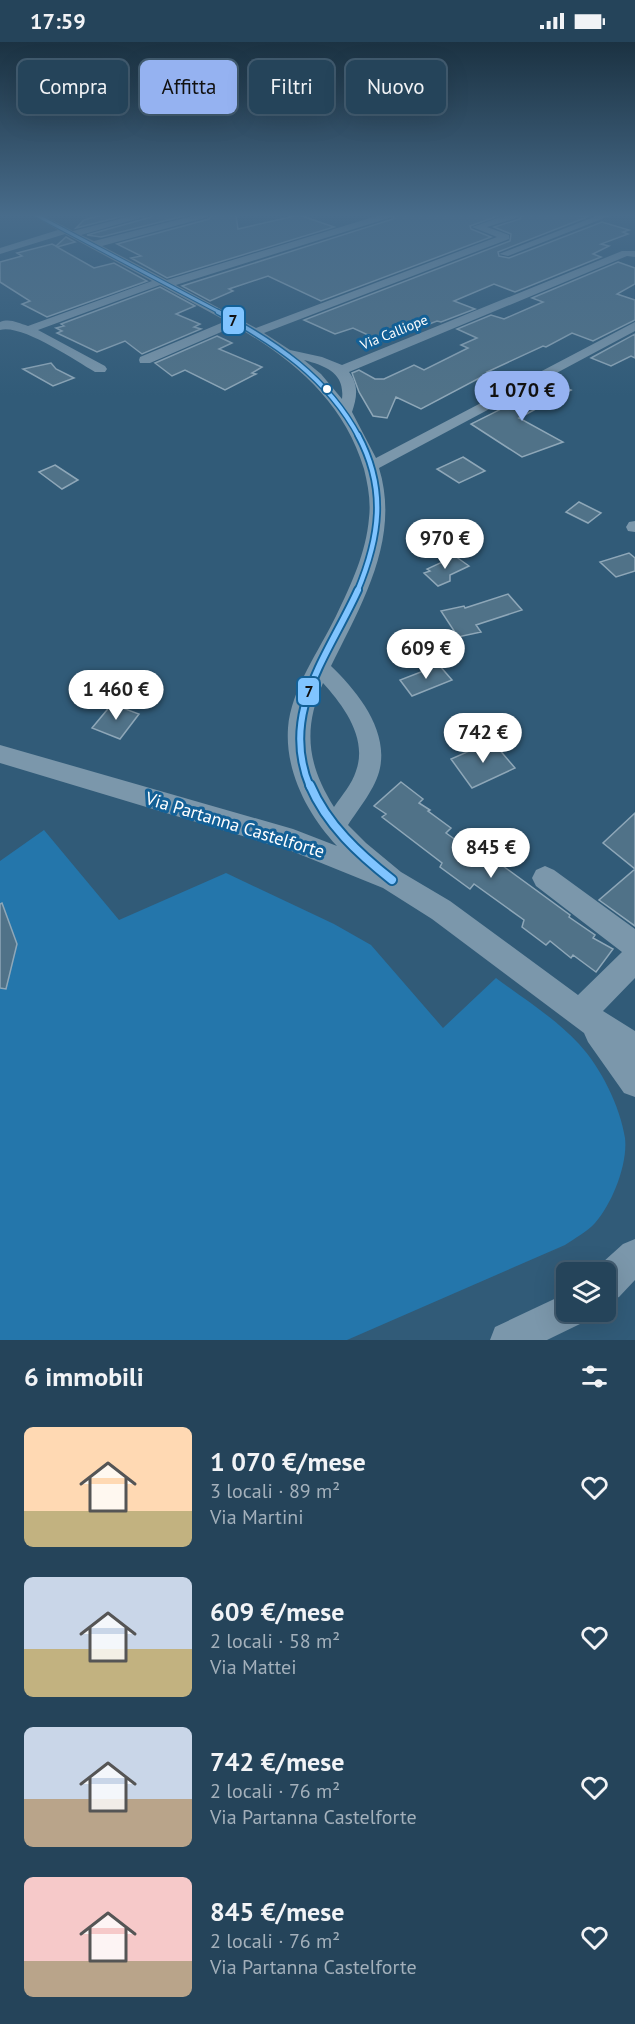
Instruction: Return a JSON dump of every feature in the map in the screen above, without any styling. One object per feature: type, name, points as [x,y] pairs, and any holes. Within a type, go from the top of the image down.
[{"type":"street","points":[[150,276],[281,350],[317,378],[345,412],[360,439],[370,467],[378,506],[374,541],[357,591],[307,698],[299,729],[306,772],[323,811],[358,854],[392,880]]},
{"type":"street","points":[[28,330],[189,276]]},
{"type":"street","points":[[252,333],[404,276]]},
{"type":"street","name":"Via Calliope","points":[[340,370],[580,276]]},
{"type":"street","points":[[145,360],[234,322]]},
{"type":"street","points":[[0,326],[7,323],[28,330],[100,369]]},
{"type":"street","points":[[370,467],[635,326]]},
{"type":"street","points":[[281,350],[325,362],[340,370],[351,389],[351,397],[345,412]]},
{"type":"street","points":[[320,668],[340,686],[368,733],[369,768],[334,826]]},
{"type":"street","name":"Via Partanna Castelforte","points":[[0,754],[283,837],[392,880],[474,932],[580,1014],[635,1048]]},
{"type":"street","points":[[545,878],[635,945]]},
{"type":"street","points":[[635,958],[580,1014],[613,1049],[635,1083]]},
{"type":"street","points":[[616,1274],[635,1256]]},
{"type":"street","points":[[508,1340],[556,1316]]},
{"type":"shaded area","points":[[44,830],[119,920],[226,873],[334,924],[371,945],[443,1028],[496,978],[550,1017],[579,1044],[595,1064],[614,1101],[625,1138],[624,1160],[613,1195],[601,1215],[588,1229],[565,1245],[347,1340],[0,1340],[0,861]]},
{"type":"building","points":[[0,276],[137,276],[147,281],[47,317],[22,304],[30,301],[0,282]]},
{"type":"building","points":[[215,276],[389,276],[321,301],[268,276],[229,289],[233,291],[210,301],[182,286]]},
{"type":"building","points":[[420,276],[555,276],[515,292],[494,284],[454,301],[475,309],[441,322],[437,321],[419,328],[416,326],[381,341],[353,328],[335,334],[304,320]]},
{"type":"building","points":[[586,276],[635,276],[635,284],[617,294],[635,300],[635,320],[593,341],[572,333],[546,347],[543,346],[487,372],[489,373],[421,409],[396,397],[387,418],[373,416],[359,392],[352,373],[359,370],[375,379],[384,379],[414,365],[424,370],[468,348],[461,345],[477,338],[457,329],[491,315],[504,319],[543,302],[532,298]]},
{"type":"building","points":[[160,287],[195,306],[176,314],[200,324],[194,327],[201,329],[142,354],[125,341],[97,352],[57,333],[62,331],[56,328],[64,326],[61,324]]},
{"type":"building","points":[[635,334],[635,358],[631,356],[611,366],[591,358]]},
{"type":"building","points":[[217,336],[232,343],[219,349],[262,367],[252,373],[256,374],[225,390],[185,370],[172,376],[155,363]]},
{"type":"building","points":[[51,363],[56,369],[74,378],[53,386],[23,369]]},
{"type":"building","points":[[551,381],[571,390],[519,418],[563,442],[522,457],[471,424],[517,401],[515,400]]},
{"type":"building","points":[[463,457],[485,471],[459,483],[437,469]]},
{"type":"building","points":[[55,465],[78,480],[62,489],[39,472]]},
{"type":"building","points":[[579,502],[601,513],[588,523],[566,512]]},
{"type":"building","points":[[629,553],[635,558],[635,571],[616,577],[600,562]]},
{"type":"building","points":[[455,556],[469,566],[450,575],[450,581],[438,586],[424,573],[430,571],[427,569]]},
{"type":"building","points":[[508,594],[522,610],[476,625],[481,632],[458,637],[441,611],[464,606],[465,608]]},
{"type":"building","points":[[439,665],[452,680],[412,696],[400,680]]},
{"type":"building","points":[[112,704],[139,714],[120,739],[92,728]]},
{"type":"building","points":[[492,741],[515,768],[472,788],[451,759]]},
{"type":"building","points":[[401,782],[423,799],[419,803],[451,828],[446,833],[488,863],[492,858],[570,915],[569,917],[595,935],[593,938],[613,949],[596,972],[573,955],[571,958],[550,941],[546,945],[522,927],[524,920],[474,884],[470,889],[440,867],[442,863],[382,817],[386,814],[374,806]]},
{"type":"building","points":[[635,813],[635,869],[603,843]]},
{"type":"building","points":[[635,869],[635,926],[599,900]]},
{"type":"building","points":[[2,903],[17,944],[6,989],[0,988],[0,904]]},
{"type":"transit line","name":"7","points":[[151,276],[232,319],[285,351],[330,392],[361,440],[374,477],[378,515],[376,534],[369,562],[358,590],[307,695],[299,728],[300,751],[305,774],[326,815],[357,851],[392,880]]}]
